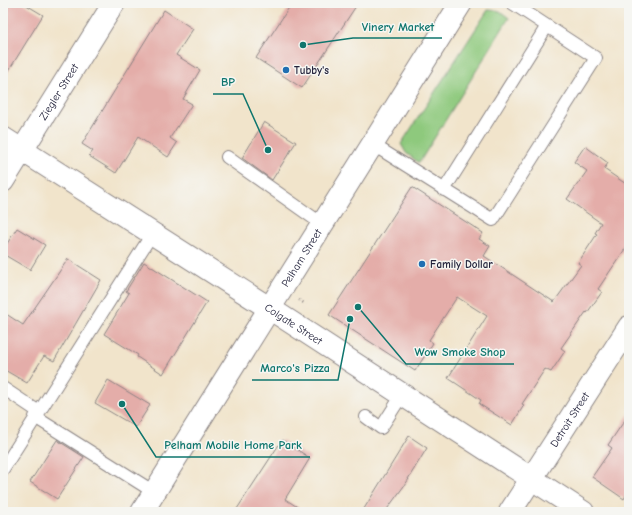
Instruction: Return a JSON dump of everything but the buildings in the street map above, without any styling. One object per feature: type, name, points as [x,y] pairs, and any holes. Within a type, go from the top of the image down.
[{"type":"street","name":"Ziegler Street","points":[[3,181],[114,3]]},
{"type":"street","name":"Pelham Street","points":[[142,512],[372,144],[456,5]]},
{"type":"street","name":"Colgate Street","points":[[3,138],[269,308],[583,512]]},
{"type":"street","name":"Detroit Street","points":[[510,512],[629,327]]},
{"type":"lane","points":[[372,144],[493,220],[596,58],[512,3]]},
{"type":"lane","points":[[444,190],[547,26]]},
{"type":"lane","points":[[227,157],[322,224]]},
{"type":"lane","points":[[3,469],[152,234]]},
{"type":"lane","points":[[3,388],[37,415],[154,492]]},
{"type":"lane","points":[[366,417],[381,428],[402,395]]},
{"type":"green space","points":[[488,10],[500,11],[509,18],[419,163],[406,153],[401,144]]},
{"type":"place","name":"Vinery Market","points":[[303,45]]},
{"type":"place","name":"Tubby's","points":[[286,70]]},
{"type":"place","name":"BP","points":[[268,150]]},
{"type":"place","name":"Family Dollar","points":[[422,264]]},
{"type":"place","name":"Wow Smoke Shop","points":[[358,307]]},
{"type":"place","name":"Marco's Pizza","points":[[350,319]]},
{"type":"place","name":"Pelham Mobile Home Park","points":[[122,404]]}]
